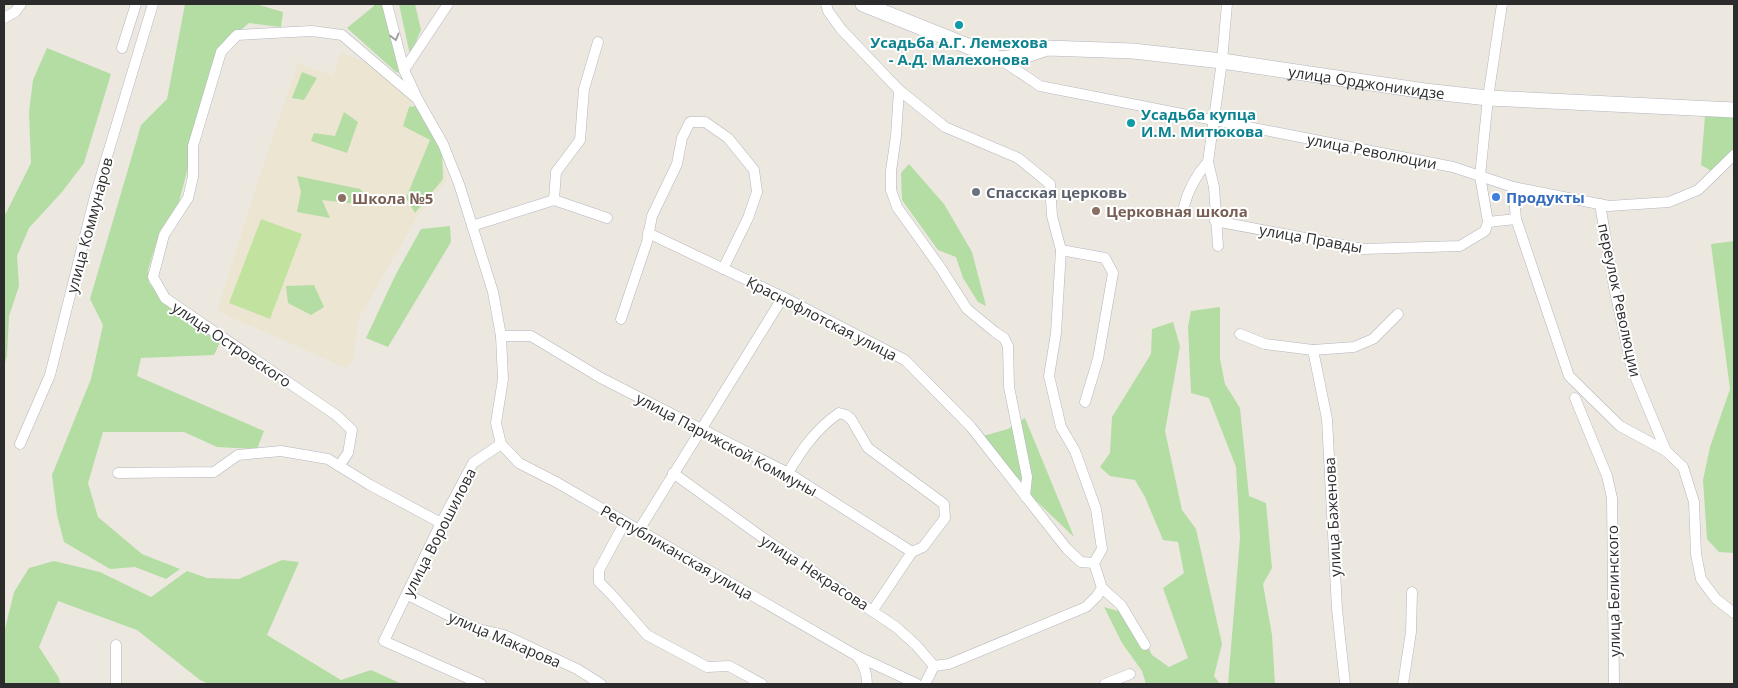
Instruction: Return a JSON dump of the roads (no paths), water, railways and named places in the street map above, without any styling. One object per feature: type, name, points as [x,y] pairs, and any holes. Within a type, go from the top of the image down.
[{"type":"street","points":[[4,18],[22,4]]},
{"type":"street","points":[[122,48],[136,4]]},
{"type":"street","name":"улица Коммунаров","points":[[20,444],[50,375],[95,196],[154,4]]},
{"type":"street","points":[[387,4],[404,70],[418,100],[443,144],[459,184],[493,292],[501,336],[503,379],[496,423],[501,444]]},
{"type":"street","points":[[404,70],[448,4]]},
{"type":"street","points":[[826,4],[828,11],[842,29],[899,90],[945,127],[1018,158],[1050,184],[1052,216],[1061,250],[1056,333],[1049,376],[1061,427],[1075,451],[1096,509],[1102,549],[1094,563],[1102,588],[1121,605],[1145,645]]},
{"type":"street","points":[[862,4],[1000,59]]},
{"type":"street","points":[[1218,246],[1214,187],[1208,162],[1215,120],[1228,4]]},
{"type":"street","points":[[1502,4],[1488,98],[1480,176],[1488,222],[1516,219]]},
{"type":"street","name":"улица Островского","points":[[339,466],[348,453],[352,430],[336,415],[165,298],[153,277],[164,235],[188,198],[193,177],[193,146],[221,52],[237,35],[312,32],[342,35],[418,100]]},
{"type":"street","points":[[554,200],[556,172],[580,140],[584,90],[598,42]]},
{"type":"street","name":"улица Орджоникидзе","points":[[1000,59],[1024,56],[1047,48],[1133,51],[1488,98],[1734,110]]},
{"type":"street","name":"улица Революции","points":[[1000,59],[1040,86],[1453,167],[1513,187],[1608,206],[1669,202],[1698,190],[1734,155]]},
{"type":"street","points":[[899,90],[896,136],[891,170],[891,190],[897,207],[940,267],[967,309],[1004,338],[1008,346],[1009,387],[1027,477],[1025,496]]},
{"type":"street","points":[[621,319],[647,242],[652,216],[677,164],[682,138],[690,122],[705,122],[728,138],[754,170],[757,192],[748,218],[723,269]]},
{"type":"street","points":[[1184,206],[1188,191],[1197,175],[1208,162]]},
{"type":"street","points":[[1513,187],[1516,219],[1569,376],[1620,426],[1666,451],[1683,467],[1694,502],[1696,554],[1700,579],[1716,600],[1734,613]]},
{"type":"street","points":[[472,226],[554,200],[607,218]]},
{"type":"street","name":"переулок Революции","points":[[1600,204],[1614,287],[1632,369],[1666,451]]},
{"type":"street","name":"улица Правды","points":[[1216,221],[1364,249],[1460,246],[1485,231],[1488,222]]},
{"type":"street","name":"Краснофлотская улица","points":[[648,233],[783,297],[905,360],[971,427],[1067,550],[1081,562],[1094,563]]},
{"type":"street","points":[[1061,250],[1106,258],[1112,273],[1098,359],[1085,402]]},
{"type":"street","points":[[639,530],[783,297]]},
{"type":"street","points":[[1240,334],[1266,344],[1313,350],[1354,347],[1373,339],[1398,314]]},
{"type":"street","name":"улица Парижской Коммуны","points":[[501,336],[531,336],[601,378],[788,473],[912,552]]},
{"type":"street","name":"улица Баженова","points":[[1313,350],[1327,419],[1337,609],[1345,684]]},
{"type":"street","name":"улица Белинского","points":[[1575,398],[1607,476],[1612,498],[1614,684]]},
{"type":"street","points":[[788,473],[803,447],[826,422],[839,413],[851,419],[868,448],[944,504],[944,518],[922,547],[912,552],[873,610]]},
{"type":"street","name":"Республиканская улица","points":[[501,444],[519,463],[556,482],[858,656],[917,684]]},
{"type":"street","name":"улица Ворошилова","points":[[481,684],[384,641],[408,595],[441,523],[473,463],[501,444]]},
{"type":"street","points":[[118,473],[214,472],[238,455],[280,451],[328,459],[370,485],[441,523]]},
{"type":"street","name":"улица Некрасова","points":[[673,474],[766,540],[873,610],[916,645],[934,666]]},
{"type":"street","points":[[625,522],[599,570],[599,582],[647,635],[707,667],[729,666],[762,684]]},
{"type":"street","points":[[925,684],[934,666],[949,664],[1086,606],[1097,596],[1102,588]]},
{"type":"street","points":[[1403,684],[1411,632],[1412,592]]},
{"type":"street","name":"улица Макарова","points":[[408,595],[474,628],[504,636],[577,669],[601,684]]},
{"type":"street","points":[[116,645],[116,684]]},
{"type":"street","points":[[858,656],[867,677],[867,684]]},
{"type":"street","points":[[1105,684],[1130,674]]},
{"type":"place","name":"Усадьба А.Г. Лемехова - А.Д. Малехонова","points":[[959,25]]},
{"type":"place","name":"Усадьба купца И.М. Митюкова","points":[[1131,123]]},
{"type":"place","name":"Спасская церковь","points":[[976,192]]},
{"type":"place","name":"Продукты","points":[[1496,197]]},
{"type":"place","name":"Школа №5","points":[[342,198]]},
{"type":"place","name":"Церковная школа","points":[[1096,211]]}]
